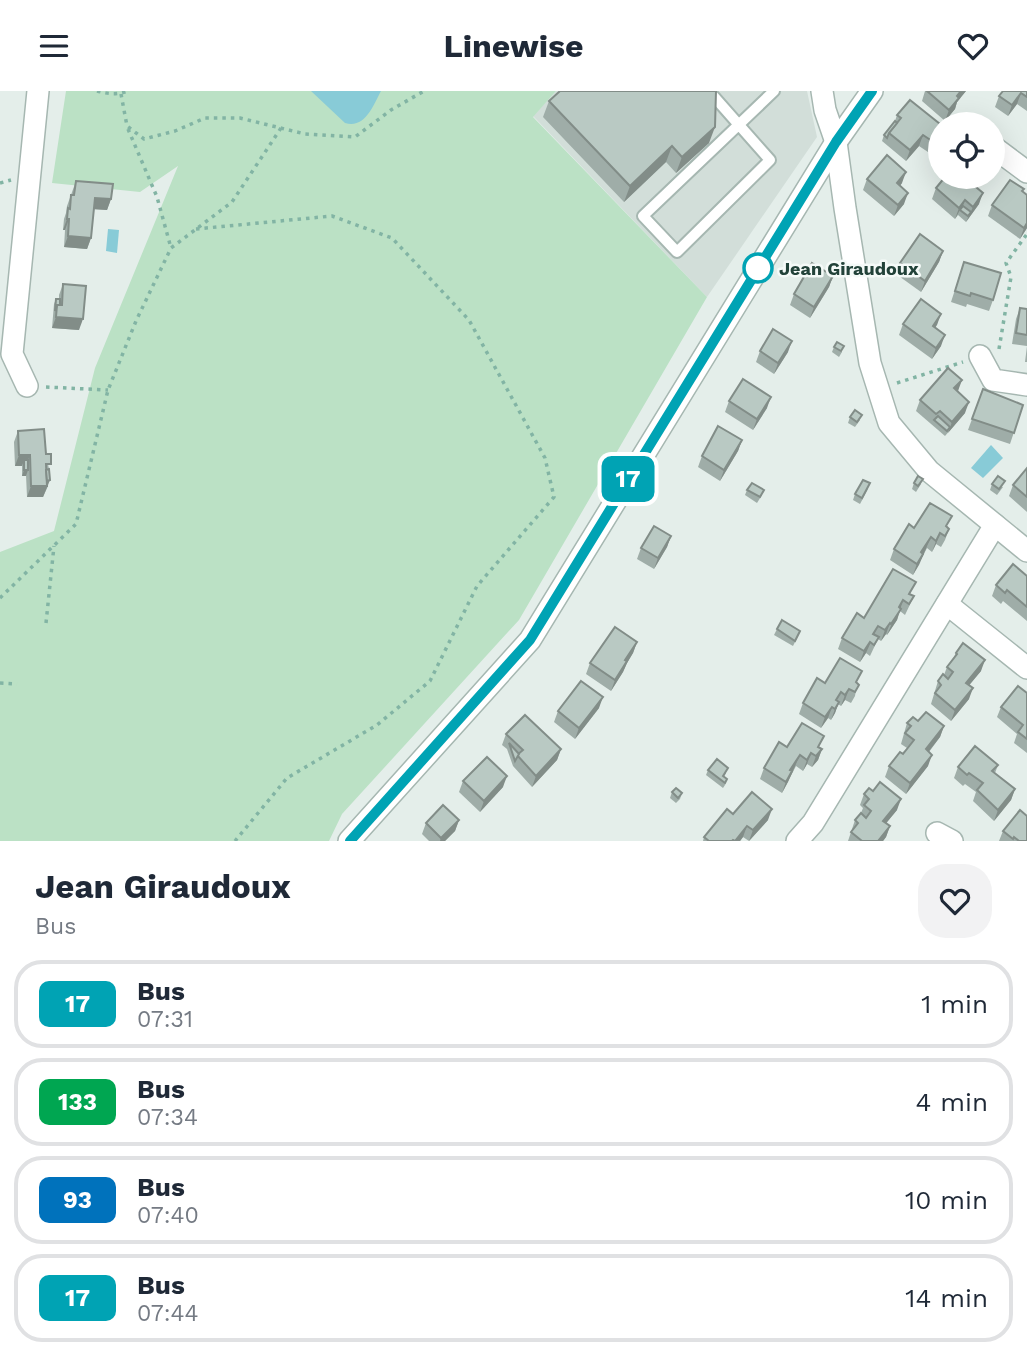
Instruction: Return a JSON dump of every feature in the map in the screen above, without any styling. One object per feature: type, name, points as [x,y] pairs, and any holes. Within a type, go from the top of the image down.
[{"type":"street","points":[[27,386],[12,354],[38,91]]},
{"type":"street","points":[[822,91],[825,110],[836,142],[870,363],[889,423],[929,471],[1027,551]]},
{"type":"street","points":[[349,841],[530,640],[836,142],[872,91]]},
{"type":"street","points":[[1005,156],[1027,172]]},
{"type":"street","points":[[980,356],[993,380],[1027,385]]},
{"type":"street","points":[[797,841],[813,823],[995,525]]},
{"type":"street","points":[[947,604],[1027,668]]},
{"type":"lane","points":[[709,91],[739,125],[770,160],[677,252],[643,216],[739,125],[774,91]]},
{"type":"path","points":[[97,91],[108,94],[128,91]]},
{"type":"path","points":[[127,126],[144,139],[175,131],[205,118],[240,118],[304,134],[355,137],[391,110],[424,91]]},
{"type":"path","points":[[121,94],[127,126],[157,197],[171,248]]},
{"type":"path","points":[[0,598],[76,524],[107,390],[171,248],[232,202],[281,128]]},
{"type":"path","points":[[196,229],[332,216],[392,238],[469,320],[545,458],[554,497],[477,586],[430,681],[377,725],[286,778],[235,841]]},
{"type":"path","points":[[993,380],[1011,277],[1006,263],[1027,234]]},
{"type":"path","points":[[878,389],[980,356]]},
{"type":"path","points":[[27,386],[107,390]]},
{"type":"path","points":[[46,623],[54,544]]},
{"type":"path","points":[[0,683],[17,684]]},
{"type":"shaded area","points":[[556,91],[807,91],[817,137],[707,297],[533,116]]},
{"type":"green space","points":[[66,91],[556,91],[533,117],[707,297],[519,620],[342,814],[329,841],[0,841],[0,552],[54,531],[95,368],[178,166],[140,192],[52,183]]},
{"type":"water","points":[[311,91],[381,91],[368,115],[352,124],[345,123]]},
{"type":"water","points":[[108,229],[119,230],[117,253],[106,251]]},
{"type":"water","points":[[991,445],[1003,458],[983,478],[971,468]]},
{"type":"building","points":[[560,91],[716,91],[715,127],[682,157],[672,146],[630,186],[549,101]]},
{"type":"building","points":[[927,91],[961,91],[949,110]]},
{"type":"building","points":[[1003,91],[1027,91],[1027,97],[1021,93],[1012,105],[999,96]]},
{"type":"building","points":[[910,100],[928,114],[928,138],[923,135],[910,150],[889,133],[901,118],[897,115]]},
{"type":"building","points":[[895,121],[897,123],[887,138],[884,135]]},
{"type":"building","points":[[887,155],[906,172],[897,183],[908,193],[898,205],[867,179]]},
{"type":"building","points":[[1010,180],[1024,189],[1022,191],[1027,195],[1027,223],[1024,228],[992,205]]},
{"type":"building","points":[[76,181],[113,184],[111,199],[95,198],[91,238],[68,236],[68,208],[70,209]]},
{"type":"building","points":[[937,189],[978,189],[983,193],[973,207],[965,200],[959,208]]},
{"type":"building","points":[[963,206],[971,212],[968,216],[960,210]]},
{"type":"building","points":[[920,234],[943,251],[925,281],[900,263]]},
{"type":"building","points":[[964,262],[1001,273],[993,300],[955,291]]},
{"type":"building","points":[[812,263],[833,276],[814,307],[794,294]]},
{"type":"building","points":[[63,284],[86,286],[83,319],[56,317],[57,305],[62,305]]},
{"type":"building","points":[[921,299],[941,314],[933,326],[945,335],[936,348],[903,324]]},
{"type":"building","points":[[1020,308],[1027,309],[1027,335],[1016,333]]},
{"type":"building","points":[[773,329],[792,341],[778,363],[760,351]]},
{"type":"building","points":[[837,342],[844,346],[841,351],[834,347]]},
{"type":"building","points":[[948,368],[962,380],[954,388],[969,402],[952,422],[940,411],[936,414],[920,400]]},
{"type":"building","points":[[743,379],[771,397],[757,419],[729,401]]},
{"type":"building","points":[[983,389],[1023,405],[1014,433],[972,419]]},
{"type":"building","points":[[855,410],[862,415],[857,422],[850,417]]},
{"type":"building","points":[[938,416],[950,427],[947,431],[934,420]]},
{"type":"building","points":[[718,426],[742,440],[724,470],[702,456]]},
{"type":"building","points":[[44,429],[46,454],[51,454],[51,464],[46,464],[47,486],[31,486],[30,455],[19,455],[18,431]]},
{"type":"building","points":[[24,460],[28,460],[28,470],[24,470]]},
{"type":"building","points":[[1027,468],[1027,497],[1013,485]]},
{"type":"building","points":[[49,469],[50,480],[47,481],[46,470]]},
{"type":"building","points":[[918,476],[923,479],[918,486],[914,483]]},
{"type":"building","points":[[998,476],[1005,481],[999,489],[992,484]]},
{"type":"building","points":[[863,480],[870,483],[862,498],[855,494]]},
{"type":"building","points":[[752,483],[764,490],[760,497],[747,490]]},
{"type":"building","points":[[930,503],[952,516],[946,526],[949,529],[945,536],[940,533],[936,541],[931,537],[917,564],[894,549],[909,524],[914,528]]},
{"type":"building","points":[[654,526],[671,536],[658,558],[641,548]]},
{"type":"building","points":[[1013,564],[1027,576],[1027,607],[1007,590],[1005,593],[996,585]]},
{"type":"building","points":[[893,569],[916,582],[909,594],[914,596],[909,604],[903,600],[899,607],[901,609],[885,630],[878,626],[873,634],[879,637],[874,645],[870,642],[864,651],[842,638],[857,613],[864,618]]},
{"type":"building","points":[[782,620],[800,631],[795,641],[777,629]]},
{"type":"building","points":[[615,627],[637,642],[615,680],[590,663]]},
{"type":"building","points":[[963,643],[985,660],[966,683],[973,688],[955,710],[935,693],[941,685],[938,681],[943,674],[948,679],[953,672],[947,667]]},
{"type":"building","points":[[840,658],[862,671],[856,682],[859,685],[855,692],[849,689],[845,695],[841,692],[835,709],[832,707],[825,717],[803,703],[817,678],[825,683]]},
{"type":"building","points":[[581,681],[603,697],[579,728],[558,711]]},
{"type":"building","points":[[1018,686],[1027,693],[1027,739],[1018,732],[1023,725],[1001,707]]},
{"type":"building","points":[[926,712],[944,726],[926,749],[932,755],[910,783],[889,766],[914,740],[905,733],[911,726],[907,723],[913,717],[918,721]]},
{"type":"building","points":[[525,715],[561,749],[536,776],[517,755],[523,750],[506,734]]},
{"type":"building","points":[[802,723],[824,736],[818,747],[822,749],[816,756],[811,753],[807,760],[800,755],[786,782],[764,768],[779,742],[787,747]]},
{"type":"building","points":[[509,743],[519,754],[515,761]]},
{"type":"building","points":[[975,746],[998,765],[992,771],[1015,789],[998,810],[977,790],[983,783],[958,767]]},
{"type":"building","points":[[487,757],[507,776],[484,801],[463,781]]},
{"type":"building","points":[[717,759],[728,768],[723,776],[727,779],[725,783],[708,770]]},
{"type":"building","points":[[880,782],[901,799],[883,821],[890,826],[878,841],[862,841],[851,832],[861,813],[866,818],[871,811],[864,805],[869,799],[864,794],[869,788],[873,791]]},
{"type":"building","points":[[676,788],[682,793],[678,798],[672,792]]},
{"type":"building","points":[[752,792],[772,809],[753,830],[747,826],[735,841],[709,841],[704,837],[727,809],[733,814]]},
{"type":"building","points":[[443,805],[459,820],[441,838],[426,823]]},
{"type":"building","points":[[1020,810],[1027,816],[1027,841],[1019,841],[1014,837],[1013,839],[1003,831]]},
{"type":"bus line","name":"17","points":[[350,841],[530,640],[836,142],[872,91]]},
{"type":"place","name":"Jean Giraudoux","points":[[758,268]]}]
